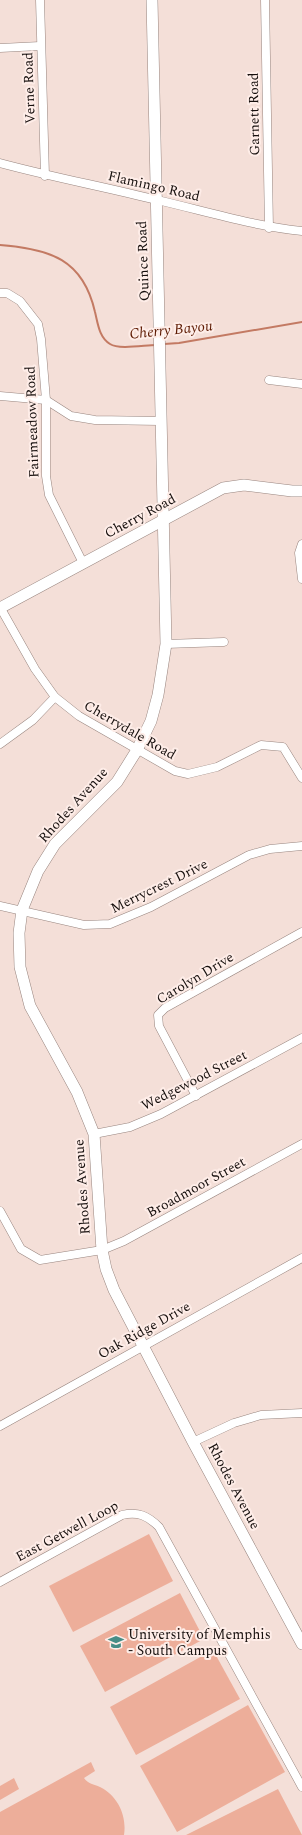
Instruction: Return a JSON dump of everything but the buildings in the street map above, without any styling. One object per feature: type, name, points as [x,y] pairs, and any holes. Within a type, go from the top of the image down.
[{"type":"main road","name":"Quince Road","points":[[152,0],[160,344],[162,521]]},
{"type":"main road","name":"Cherry Road","points":[[0,607],[223,488],[244,485],[302,491]]},
{"type":"main road","name":"Rhodes Avenue","points":[[162,521],[166,644],[158,695],[151,721],[137,750],[117,782],[55,844],[38,871],[22,910],[19,933],[20,967],[30,1006],[77,1092],[94,1134],[102,1250],[106,1269],[114,1290],[144,1345],[193,1442],[302,1644]]},
{"type":"street","name":"Verne Road","points":[[40,0],[40,46],[45,176]]},
{"type":"street","name":"Garnett Road","points":[[265,0],[269,228]]},
{"type":"street","points":[[0,48],[40,46]]},
{"type":"street","name":"Flamingo Road","points":[[0,163],[45,176],[156,199],[269,228],[302,231]]},
{"type":"street","name":"Fairmeadow Road","points":[[0,293],[7,293],[20,301],[38,324],[41,339],[46,400],[46,476],[49,495],[84,563]]},
{"type":"street","points":[[269,380],[302,384]]},
{"type":"street","points":[[0,396],[46,400],[72,416],[95,420],[160,421]]},
{"type":"street","points":[[302,544],[299,554],[302,579]]},
{"type":"street","name":"Cherrydale Road","points":[[0,607],[35,669],[56,697],[79,716],[174,771],[188,774],[217,767],[261,745],[283,747],[302,778]]},
{"type":"street","points":[[166,644],[224,642]]},
{"type":"street","points":[[0,744],[33,720],[56,697]]},
{"type":"street","name":"Merrycrest Drive","points":[[0,906],[84,925],[110,924],[151,907],[250,855],[270,849],[302,846]]},
{"type":"street","name":"Carolyn Drive","points":[[196,1096],[159,1026],[158,1015],[165,1008],[302,932]]},
{"type":"street","name":"Wedgewood Street","points":[[94,1134],[130,1127],[161,1114],[302,1038]]},
{"type":"street","name":"Broadmoor Street","points":[[0,1211],[21,1249],[40,1260],[102,1250],[124,1241],[302,1144]]},
{"type":"street","name":"Oak Ridge Drive","points":[[3,1424],[302,1258]]},
{"type":"street","points":[[193,1442],[234,1422],[261,1414],[302,1413]]},
{"type":"street","points":[[0,1416],[3,1424]]},
{"type":"street","name":"East Getwell Loop","points":[[0,1582],[122,1515],[131,1513],[150,1518],[159,1527],[302,1787]]},
{"type":"shaded area","points":[[149,1534],[173,1581],[73,1632],[49,1586]]},
{"type":"shaded area","points":[[180,1593],[204,1639],[105,1692],[80,1646]]},
{"type":"shaded area","points":[[213,1650],[240,1699],[136,1755],[110,1707]]},
{"type":"shaded area","points":[[248,1705],[285,1772],[177,1832],[140,1766]]},
{"type":"shaded area","points":[[91,1762],[95,1771],[84,1778],[89,1783],[106,1791],[116,1801],[120,1807],[124,1821],[124,1835],[0,1835],[0,1812]]},
{"type":"shaded area","points":[[14,1778],[19,1789],[0,1800],[0,1786]]},
{"type":"shaded area","points":[[278,1789],[302,1835],[186,1835]]},
{"type":"waterway","name":"Cherry Bayou","points":[[0,245],[18,247],[49,254],[62,260],[73,269],[82,280],[90,294],[101,334],[110,344],[119,347],[156,345]]},
{"type":"waterway","name":"Cherry Bayou","points":[[164,344],[179,343],[302,322]]},
{"type":"place","name":"University of Memphis - South Campus","points":[[116,1642]]}]
